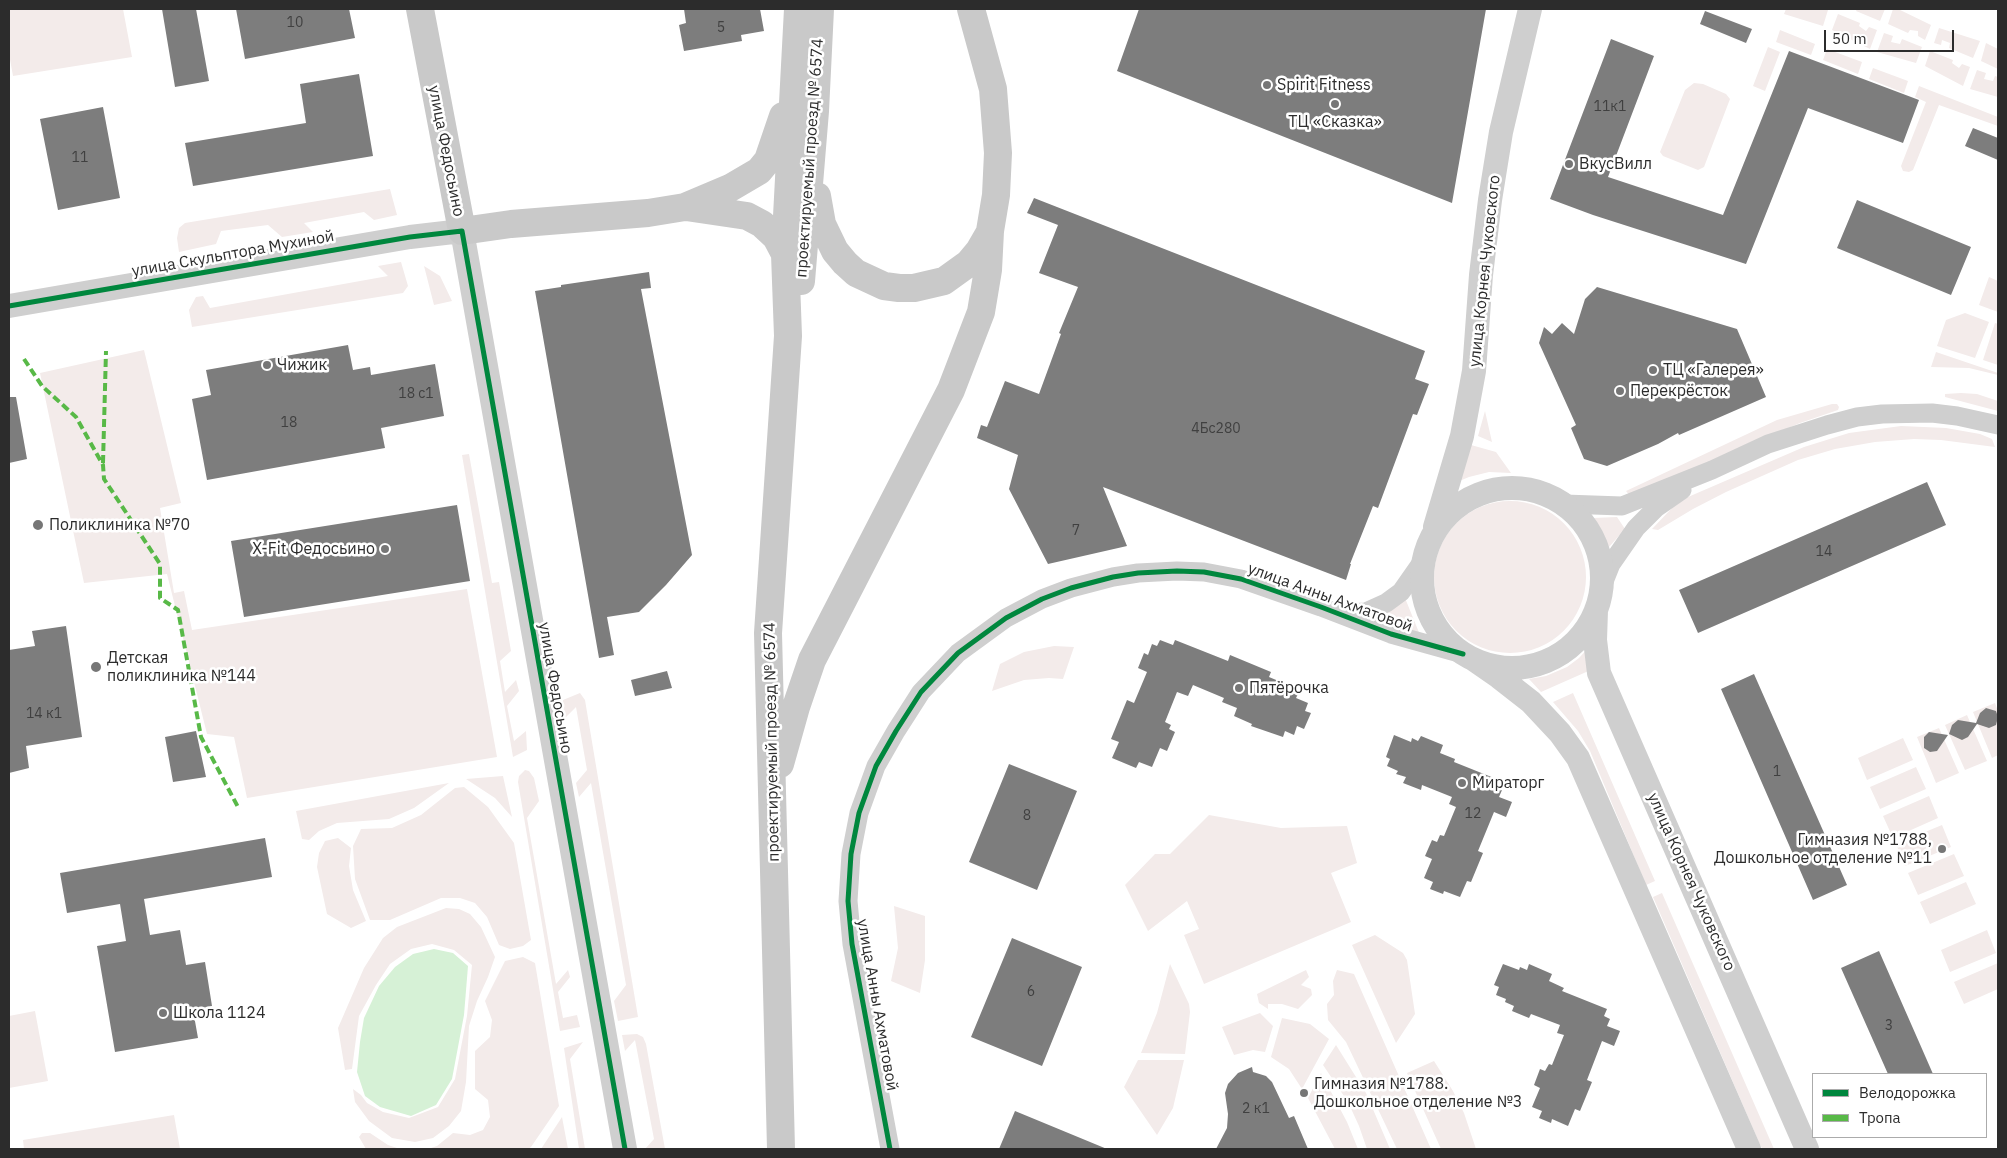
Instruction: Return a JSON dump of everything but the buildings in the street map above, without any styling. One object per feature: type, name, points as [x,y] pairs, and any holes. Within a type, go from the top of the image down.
[{"type":"main road","name":"улица Федосьино","points":[[420,9],[462,231]]},
{"type":"main road","name":"проектируемый проезд № 6574","points":[[781,1149],[768,633],[788,336],[786,254],[798,9]]},
{"type":"main road","name":"проектируемый проезд № 6574","points":[[788,336],[803,273],[820,9]]},
{"type":"main road","points":[[772,792],[796,707],[812,660],[951,390],[967,352],[980,312],[988,270],[990,231],[996,195],[998,153],[993,89],[971,9]]},
{"type":"main road","points":[[462,231],[511,224],[685,207],[730,188],[759,171],[768,160],[794,79]]},
{"type":"main road","points":[[811,164],[822,224],[827,238],[844,263],[870,280],[899,288],[914,288],[944,280],[969,263],[979,251],[990,231]]},
{"type":"main road","points":[[685,207],[747,216],[762,224],[776,237],[786,254]]},
{"type":"street","name":"улица Корнея Чуковского","points":[[1530,9],[1501,132],[1490,200],[1481,275],[1474,371],[1462,436],[1434,532],[1422,562],[1421,583],[1429,614],[1443,637],[1468,657],[1500,676],[1531,702],[1560,733],[1578,758],[1749,1149]]},
{"type":"street","name":"улица Скульптора Мухиной","points":[[9,306],[410,237],[462,231]]},
{"type":"street","name":"улица Федосьино","points":[[462,231],[625,1149]]},
{"type":"street","points":[[1564,504],[1622,506],[1712,470],[1768,444],[1857,418],[1882,414],[1932,414],[1957,416],[1998,425]]},
{"type":"street","points":[[1599,599],[1611,564],[1636,528],[1656,508],[1712,470]]},
{"type":"street","name":"улица Корнея Чуковского","points":[[1434,532],[1454,508],[1473,496],[1493,489],[1525,488],[1546,494],[1564,504],[1580,519],[1596,546],[1601,567],[1596,640],[1599,673],[1807,1149]]},
{"type":"street","name":"улица Анны Ахматовой","points":[[1337,613],[1366,612],[1386,603],[1401,592],[1422,562]]},
{"type":"street","name":"улица Анны Ахматовой","points":[[890,1149],[852,944],[849,918],[849,878],[857,822],[876,766],[896,731],[929,683],[974,640],[1018,611],[1071,588],[1113,577],[1154,572],[1204,572],[1241,579],[1270,588],[1391,634],[1468,657]]},
{"type":"street","name":"улица Корнея Чуковского","points":[[1468,657],[1504,668],[1525,667],[1546,662],[1564,651],[1580,637],[1599,599]]},
{"type":"shaded area","points":[[9,9],[123,9],[132,57],[13,76],[9,54]]},
{"type":"shaded area","points":[[1786,9],[1828,10],[1823,26],[1784,14]]},
{"type":"shaded area","points":[[1857,9],[1885,9],[1880,21],[1856,11]]},
{"type":"shaded area","points":[[1893,9],[1898,9],[1931,25],[1925,40],[1918,36],[1918,31],[1910,30],[1908,33],[1888,24]]},
{"type":"shaded area","points":[[1838,14],[1860,23],[1859,26],[1866,31],[1869,27],[1877,30],[1870,49],[1832,30]]},
{"type":"shaded area","points":[[1939,28],[1980,41],[1973,58],[1949,48],[1950,43],[1942,40],[1941,45],[1934,43]]},
{"type":"shaded area","points":[[1780,30],[1815,44],[1811,55],[1776,42]]},
{"type":"shaded area","points":[[1884,33],[1893,36],[1891,42],[1900,44],[1902,39],[1922,47],[1916,63],[1877,52]]},
{"type":"shaded area","points":[[1986,43],[1998,49],[1998,69],[1981,61]]},
{"type":"shaded area","points":[[1768,47],[1780,52],[1765,91],[1753,86]]},
{"type":"shaded area","points":[[1827,49],[1862,62],[1858,74],[1823,60]]},
{"type":"shaded area","points":[[1930,51],[1953,60],[1952,63],[1959,68],[1962,64],[1970,67],[1963,86],[1925,66]]},
{"type":"shaded area","points":[[1873,68],[1908,81],[1904,93],[1869,79]]},
{"type":"shaded area","points":[[1977,70],[1986,73],[1984,79],[1993,81],[1995,76],[1998,77],[1998,97],[1970,89]]},
{"type":"shaded area","points":[[1694,83],[1703,84],[1726,94],[1730,99],[1704,167],[1698,170],[1663,156],[1660,152],[1685,90]]},
{"type":"shaded area","points":[[1919,86],[1998,117],[1998,126],[1939,105],[1913,170],[1909,172],[1903,171],[1901,166],[1926,102],[1915,97]]},
{"type":"shaded area","points":[[390,189],[397,215],[374,220],[364,212],[304,223],[313,232],[282,237],[268,225],[221,231],[216,244],[179,252],[177,238],[179,228],[185,223]]},
{"type":"shaded area","points":[[401,262],[408,286],[403,293],[192,327],[189,310],[196,297],[203,296],[210,308],[388,276],[378,266]]},
{"type":"shaded area","points":[[424,266],[440,276],[452,301],[434,305]]},
{"type":"shaded area","points":[[1989,277],[1998,281],[1998,312],[1979,305]]},
{"type":"shaded area","points":[[1965,313],[1989,322],[1975,358],[1937,346],[1946,320]]},
{"type":"shaded area","points":[[1995,323],[1998,324],[1998,365],[1983,360]]},
{"type":"shaded area","points":[[144,350],[181,503],[160,508],[174,593],[184,591],[192,630],[467,589],[497,757],[247,798],[234,737],[207,734],[167,574],[84,583],[40,373]]},
{"type":"shaded area","points":[[1936,352],[1998,373],[1998,375],[1969,368],[1931,367]]},
{"type":"shaded area","points":[[1945,394],[1977,394],[1998,401],[1998,411],[1945,397]]},
{"type":"shaded area","points":[[1837,404],[1838,410],[1800,423],[1631,497],[1626,491],[1777,420]]},
{"type":"shaded area","points":[[1485,411],[1492,442],[1478,436]]},
{"type":"shaded area","points":[[1901,426],[1946,428],[1980,434],[1992,439],[1995,447],[1941,440],[1914,439],[1875,442],[1835,449],[1798,460],[1726,492],[1658,530],[1652,529],[1673,507],[1688,497],[1804,447],[1849,433]]},
{"type":"shaded area","points":[[1471,445],[1496,452],[1511,473],[1489,472],[1457,482]]},
{"type":"shaded area","points":[[469,454],[492,583],[499,582],[511,651],[500,661],[505,692],[516,680],[519,691],[507,706],[514,741],[526,731],[527,750],[513,757],[462,455]]},
{"type":"shaded area","points":[[1510,501],[1539,507],[1552,514],[1563,524],[1573,535],[1580,548],[1586,577],[1580,606],[1573,619],[1563,630],[1552,640],[1539,647],[1510,653],[1481,647],[1468,640],[1457,630],[1447,619],[1440,606],[1434,577],[1440,548],[1447,535],[1457,524],[1468,514],[1481,507]]},
{"type":"shaded area","points":[[1617,517],[1625,529],[1609,547],[1593,518]]},
{"type":"shaded area","points":[[1405,598],[1420,635],[1379,620]]},
{"type":"shaded area","points":[[1054,646],[1074,647],[1063,679],[1024,680],[992,691],[1000,664],[1024,652]]},
{"type":"shaded area","points":[[1589,647],[1593,669],[1541,692],[1529,679],[1546,676],[1567,667]]},
{"type":"shaded area","points":[[580,693],[585,700],[638,1017],[618,1021],[614,1001],[626,985],[591,783],[579,797],[576,783],[587,770],[576,707],[564,719],[563,700]]},
{"type":"shaded area","points":[[1573,693],[1655,881],[1646,885],[1590,751],[1578,731],[1553,702]]},
{"type":"shaded area","points":[[1995,703],[1998,711],[1998,755],[1992,758],[1973,712]]},
{"type":"shaded area","points":[[1967,715],[1987,761],[1965,770],[1945,725]]},
{"type":"shaded area","points":[[1939,728],[1959,773],[1936,783],[1917,737]]},
{"type":"shaded area","points":[[1903,738],[1913,760],[1867,780],[1858,758]]},
{"type":"shaded area","points":[[1916,767],[1926,789],[1880,809],[1870,787]]},
{"type":"shaded area","points":[[525,770],[529,771],[534,778],[539,801],[527,818],[556,984],[568,970],[570,977],[558,992],[563,1018],[577,1015],[580,1027],[560,1031],[518,782],[519,776]]},
{"type":"shaded area","points":[[503,776],[512,817],[495,798],[466,779]]},
{"type":"shaded area","points":[[449,783],[414,808],[389,819],[337,823],[319,831],[309,840],[302,839],[296,811]]},
{"type":"shaded area","points":[[464,787],[488,807],[514,843],[531,940],[523,946],[510,949],[499,945],[487,917],[475,903],[460,898],[441,898],[390,920],[370,920],[355,879],[353,846],[361,829],[392,828],[421,815],[455,788]]},
{"type":"shaded area","points":[[1929,796],[1938,818],[1893,838],[1883,816]]},
{"type":"shaded area","points":[[1209,815],[1281,828],[1347,826],[1357,863],[1331,873],[1351,922],[1204,984],[1184,935],[1199,929],[1187,901],[1148,931],[1125,885],[1155,854],[1170,854]]},
{"type":"shaded area","points":[[1942,825],[1951,847],[1905,866],[1896,844]]},
{"type":"shaded area","points":[[338,838],[351,848],[349,866],[353,890],[366,921],[351,928],[327,914],[317,867],[319,853],[325,841]]},
{"type":"shaded area","points":[[1954,854],[1964,876],[1918,895],[1908,873]]},
{"type":"shaded area","points":[[1966,882],[1976,904],[1930,924],[1920,902]]},
{"type":"shaded area","points":[[1662,893],[1774,1149],[1763,1149],[1761,1147],[1653,897]]},
{"type":"shaded area","points":[[894,906],[925,916],[925,960],[920,993],[891,981],[898,948]]},
{"type":"shaded area","points":[[446,908],[459,909],[470,914],[481,927],[495,957],[469,1026],[466,1082],[461,1111],[449,1126],[433,1138],[415,1142],[392,1138],[369,1121],[355,1102],[353,1089],[367,1103],[383,1112],[409,1118],[438,1107],[455,1079],[467,1016],[472,965],[454,950],[432,944],[411,949],[390,964],[359,1016],[352,1069],[345,1070],[338,1028],[364,968],[383,938],[397,927]]},
{"type":"shaded area","points":[[1987,930],[1996,953],[1950,972],[1941,950]]},
{"type":"shaded area","points":[[1375,935],[1403,953],[1407,960],[1415,1014],[1396,1043],[1352,945]]},
{"type":"shaded area","points":[[434,949],[453,953],[468,966],[464,1015],[452,1079],[436,1105],[411,1116],[380,1107],[365,1096],[357,1072],[360,1042],[364,1018],[379,986],[395,967],[413,954]]},
{"type":"shaded area","points":[[523,957],[535,963],[559,1106],[528,1149],[428,1149],[437,1146],[453,1133],[470,1135],[483,1130],[490,1117],[488,1100],[475,1089],[475,1051],[490,1037],[492,1020],[485,1001],[505,961]]},
{"type":"shaded area","points":[[1998,963],[1998,989],[1964,1004],[1954,982]]},
{"type":"shaded area","points":[[1170,964],[1189,1004],[1190,1012],[1185,1054],[1141,1053],[1157,1013]]},
{"type":"shaded area","points":[[1306,970],[1309,977],[1301,985],[1311,989],[1312,995],[1298,1009],[1282,1004],[1268,1004],[1268,1009],[1259,1003],[1257,994]]},
{"type":"shaded area","points":[[1337,970],[1354,974],[1431,1149],[1397,1149],[1346,1042],[1328,1020],[1327,1004],[1334,995],[1333,981]]},
{"type":"shaded area","points":[[35,1011],[48,1081],[9,1088],[9,1016]]},
{"type":"shaded area","points":[[1260,1013],[1273,1026],[1265,1052],[1253,1050],[1234,1055],[1222,1027]]},
{"type":"shaded area","points":[[1282,1018],[1310,1024],[1329,1039],[1302,1089],[1289,1069],[1271,1057]]},
{"type":"shaded area","points":[[637,1034],[643,1037],[646,1044],[665,1149],[645,1149],[654,1139],[635,1040],[625,1051],[622,1035]]},
{"type":"shaded area","points":[[583,1042],[570,1059],[585,1149],[579,1149],[564,1048]]},
{"type":"shaded area","points":[[1336,1045],[1366,1093],[1390,1149],[1367,1149],[1348,1102],[1323,1065]]},
{"type":"shaded area","points":[[1138,1060],[1184,1060],[1173,1108],[1157,1135],[1124,1087]]},
{"type":"shaded area","points":[[1434,1061],[1464,1113],[1476,1149],[1441,1149],[1407,1073]]},
{"type":"shaded area","points":[[1321,1073],[1347,1122],[1358,1149],[1335,1149],[1308,1098]]},
{"type":"shaded area","points":[[174,1115],[180,1149],[24,1149],[23,1140]]},
{"type":"shaded area","points":[[562,1117],[568,1149],[541,1149]]},
{"type":"shaded area","points":[[362,1133],[370,1133],[388,1145],[400,1149],[366,1149],[359,1137]]},
{"type":"marked path","points":[[103,463],[106,351]]},
{"type":"marked path","points":[[24,359],[42,386],[76,417],[103,465],[104,479],[160,564],[160,598],[178,610],[201,737],[239,809]]},
{"type":"cycle path","points":[[9,306],[410,237],[462,231],[625,1149]]},
{"type":"cycle path","points":[[890,1149],[852,944],[848,901],[851,854],[859,813],[876,766],[921,692],[958,653],[1006,618],[1042,599],[1071,588],[1113,577],[1138,573],[1177,571],[1204,572],[1241,579],[1391,634],[1463,654]]},
{"type":"place","name":"Spirit Fitness","points":[[1267,85]]},
{"type":"place","name":"ТЦ «Сказка»","points":[[1335,104]]},
{"type":"place","name":"ВкусВилл","points":[[1569,164]]},
{"type":"place","name":"Чижик","points":[[267,365]]},
{"type":"place","name":"ТЦ «Галерея»","points":[[1653,370]]},
{"type":"place","name":"Перекрёсток","points":[[1620,391]]},
{"type":"place","name":"Поликлиника №70","points":[[38,525]]},
{"type":"place","name":"X-Fit Федосьино","points":[[385,549]]},
{"type":"place","name":"Детская поликлиника №144","points":[[96,667]]},
{"type":"place","name":"Пятёрочка","points":[[1239,688]]},
{"type":"place","name":"Мираторг","points":[[1462,783]]},
{"type":"place","name":"Гимназия №1788, Дошкольное отделение №11","points":[[1942,849]]},
{"type":"place","name":"Школа 1124","points":[[163,1013]]},
{"type":"place","name":"Гимназия №1788. Дошкольное отделение №3","points":[[1304,1093]]}]
